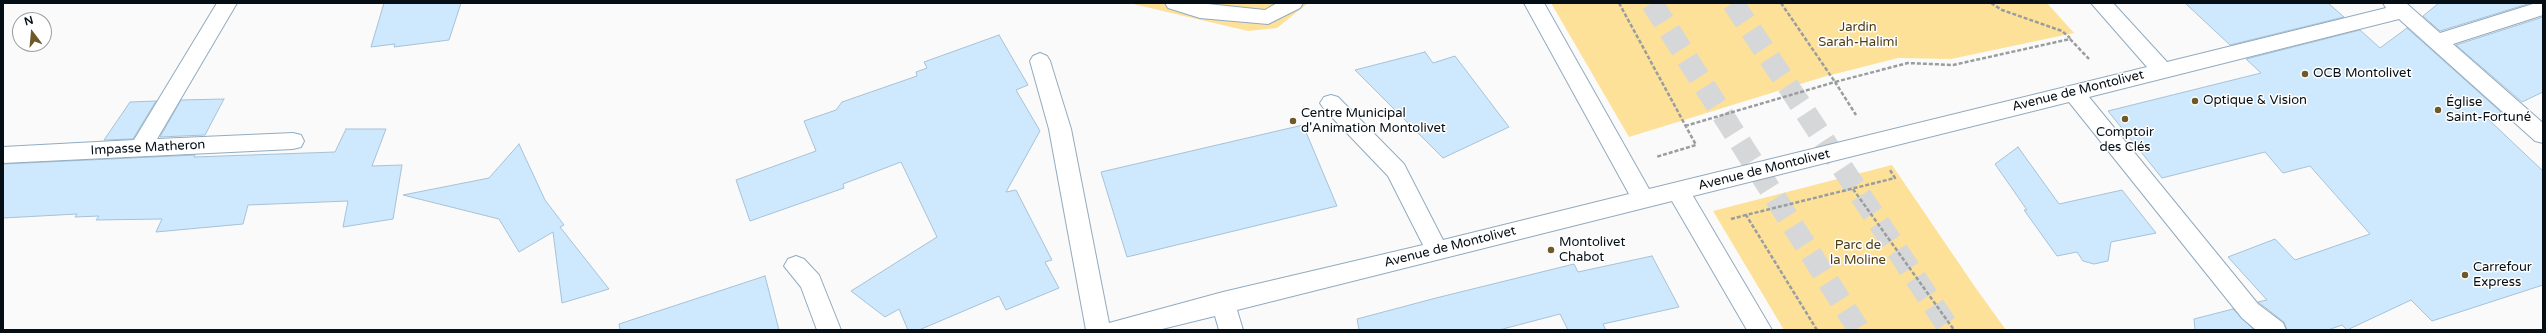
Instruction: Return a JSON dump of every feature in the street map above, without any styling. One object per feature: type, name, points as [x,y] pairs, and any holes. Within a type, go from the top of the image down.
[{"type":"street","points":[[141,148],[226,3]]},
{"type":"street","points":[[1175,3],[1200,11],[1268,17],[1293,3]]},
{"type":"street","points":[[1241,3],[1268,17]]},
{"type":"street","points":[[1534,3],[1644,201]]},
{"type":"street","points":[[2101,3],[2161,69]]},
{"type":"street","points":[[2401,6],[2543,135]]},
{"type":"street","name":"Avenue de Montolivet","points":[[1117,330],[1223,302],[1644,201],[1678,191],[2073,92],[2401,6]]},
{"type":"street","points":[[2439,41],[2543,8]]},
{"type":"street","points":[[1040,60],[1060,129],[1098,330]]},
{"type":"street","points":[[2073,92],[2250,311],[2274,330]]},
{"type":"street","points":[[1331,103],[1396,170],[1437,250]]},
{"type":"street","name":"Impasse Matheron","points":[[3,155],[293,140]]},
{"type":"street","points":[[1678,191],[1760,330]]},
{"type":"street","points":[[796,266],[811,282],[829,330]]},
{"type":"street","points":[[1223,302],[1231,330]]},
{"type":"path","points":[[1619,3],[1696,145],[1624,164]]},
{"type":"path","points":[[1781,3],[1835,82],[1858,119]]},
{"type":"path","points":[[1991,3],[2002,10],[2062,31],[2111,82]]},
{"type":"path","points":[[1685,126],[1835,82],[1908,63],[1953,65],[2070,39]]},
{"type":"path","points":[[1818,330],[1746,215],[1895,178],[1888,166]]},
{"type":"path","points":[[1854,189],[1954,330]]},
{"type":"green space","points":[[1129,3],[1308,3],[1277,28],[1248,31]]},
{"type":"green space","name":"Jardin Sarah-Halimi","points":[[1551,3],[2047,3],[2074,33],[1951,59],[1898,58],[1823,77],[1629,137]]},
{"type":"green space","name":"Parc de la Moline","points":[[1892,165],[2006,330],[1784,330],[1713,211]]},
{"type":"building","points":[[384,3],[461,3],[449,40],[394,47],[395,44],[371,47]]},
{"type":"building","points":[[2185,3],[2328,3],[2344,17],[2230,45]]},
{"type":"building","points":[[2439,3],[2531,3],[2440,31],[2423,16]]},
{"type":"building","points":[[2543,17],[2543,92],[2522,102],[2456,45]]},
{"type":"building","points":[[2407,28],[2501,112],[2488,119],[2543,171],[2543,285],[2432,321],[2411,300],[2347,330],[2342,325],[2328,330],[2287,330],[2284,322],[2258,302],[2267,300],[2228,257],[2275,239],[2295,260],[2370,234],[2310,166],[2283,173],[2265,152],[2162,178],[2108,111],[2261,73],[2246,59],[2360,30],[2380,48]]},
{"type":"building","points":[[999,35],[1028,85],[1016,90],[1040,131],[1006,192],[1016,190],[1052,260],[1045,262],[1059,288],[1006,310],[999,296],[919,330],[908,330],[899,309],[885,317],[851,291],[937,237],[901,162],[843,184],[844,188],[750,221],[736,180],[816,151],[804,121],[836,110],[842,102],[917,76],[916,72],[927,68],[924,62]]},
{"type":"building","points":[[1425,52],[1433,63],[1455,56],[1509,127],[1443,158],[1355,70]]},
{"type":"building","points":[[224,99],[205,135],[160,137],[181,100]]},
{"type":"building","points":[[156,101],[133,139],[104,140],[130,102]]},
{"type":"building","points":[[1303,125],[1337,206],[1127,257],[1101,172]]},
{"type":"building","points":[[346,129],[386,129],[372,166],[402,165],[393,219],[343,227],[348,201],[248,205],[243,224],[156,232],[162,219],[96,220],[99,216],[75,217],[77,214],[3,218],[3,164],[195,155],[194,157],[335,152]]},
{"type":"building","points":[[519,144],[545,200],[564,225],[560,227],[609,289],[562,303],[553,232],[519,252],[499,219],[403,195],[489,178]]},
{"type":"building","points":[[2018,147],[2059,204],[2122,190],[2156,233],[2111,242],[2108,261],[2094,264],[2083,261],[2077,252],[2057,256],[2024,210],[2027,210],[1995,164]]},
{"type":"building","points":[[1652,256],[1679,307],[1603,324],[1606,330],[1568,330],[1560,314],[1499,330],[1359,330],[1357,319],[1436,298],[1574,264],[1578,272]]},
{"type":"building","points":[[765,276],[779,330],[620,330],[619,324]]},
{"type":"building","points":[[2233,309],[2254,330],[2195,330],[2194,319]]},
{"type":"tunnel","points":[[1652,3],[1859,330]]},
{"type":"tunnel","points":[[1733,3],[1950,330]]},
{"type":"place","name":"OCB Montolivet","points":[[2305,74]]},
{"type":"place","name":"Optique & Vision","points":[[2195,101]]},
{"type":"place","name":"Église Saint-Fortuné","points":[[2438,110]]},
{"type":"place","name":"Comptoir des Clés","points":[[2125,119]]},
{"type":"place","name":"Centre Municipal d'Animation Montolivet","points":[[1293,121]]},
{"type":"place","name":"Montolivet Chabot","points":[[1551,250]]},
{"type":"place","name":"Carrefour Express","points":[[2465,275]]}]
